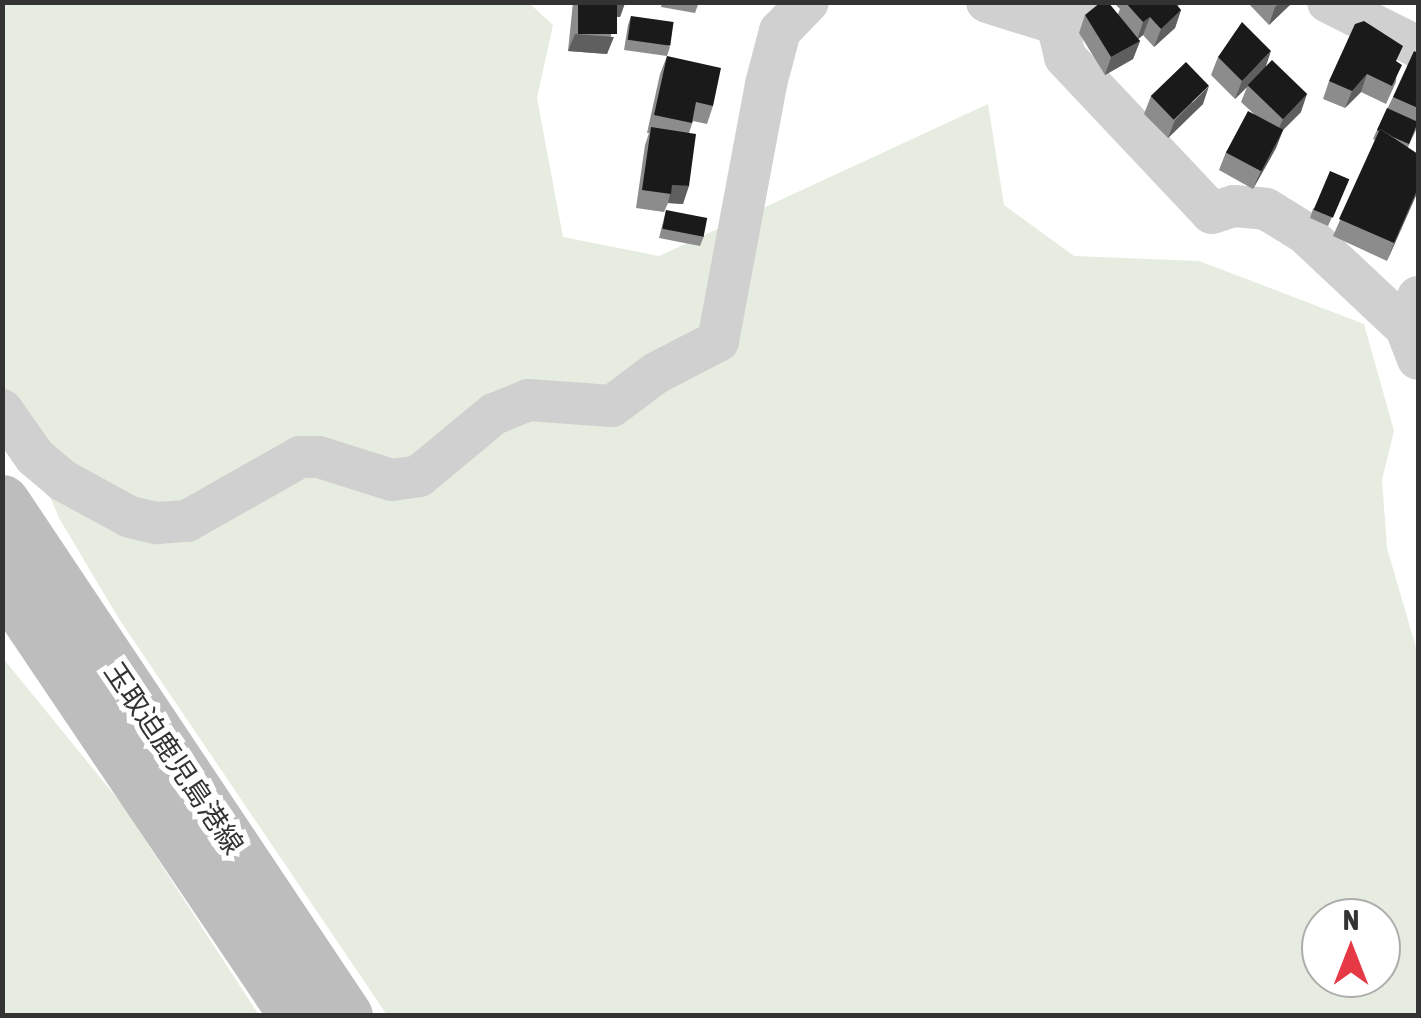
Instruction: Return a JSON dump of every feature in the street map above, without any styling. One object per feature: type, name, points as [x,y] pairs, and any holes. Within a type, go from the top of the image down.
[{"type":"main road","name":"玉取迫鹿児島港線","points":[[2,502],[345,1016]]},
{"type":"main road","name":"玉取迫鹿児島港線","points":[[2,578],[297,1016]]},
{"type":"street","points":[[2,410],[35,457],[62,480],[130,517],[157,524],[187,521],[300,457],[405,478],[418,476],[494,414],[528,400],[612,406],[656,373],[718,342],[766,84],[780,32],[808,2]]},
{"type":"street","points":[[987,2],[1069,13],[1065,58],[1212,213],[1234,206],[1266,208],[1305,234],[1414,328]]},
{"type":"street","points":[[1328,2],[1418,46]]},
{"type":"shaded area","points":[[2,3],[529,3],[553,25],[537,98],[563,237],[659,256],[988,104],[1004,205],[1074,256],[1199,261],[1364,324],[1394,431],[1382,480],[1387,548],[1417,651],[1418,1015],[387,1015],[119,619],[59,518],[3,385]]},
{"type":"shaded area","points":[[2,657],[121,803],[259,1015],[3,1015]]},
{"type":"building","points":[[578,2],[617,2],[617,34],[578,34]]},
{"type":"building","points":[[1101,2],[1108,2],[1140,41],[1111,57],[1085,15]]},
{"type":"building","points":[[1125,2],[1174,2],[1181,10],[1161,29],[1150,17],[1143,22]]},
{"type":"building","points":[[631,16],[674,22],[670,46],[628,40]]},
{"type":"building","points":[[1364,21],[1403,46],[1396,61],[1402,65],[1392,86],[1367,74],[1352,91],[1329,81],[1355,24]]},
{"type":"building","points":[[1242,22],[1271,51],[1242,81],[1218,57]]},
{"type":"building","points":[[1414,51],[1418,53],[1418,108],[1393,97]]},
{"type":"building","points":[[667,56],[721,68],[713,106],[696,102],[692,123],[654,115]]},
{"type":"building","points":[[1272,60],[1307,94],[1283,119],[1248,85]]},
{"type":"building","points":[[1186,62],[1209,86],[1174,120],[1151,96]]},
{"type":"building","points":[[1387,108],[1418,122],[1409,144],[1377,130]]},
{"type":"building","points":[[1248,111],[1283,130],[1261,171],[1226,152]]},
{"type":"building","points":[[651,127],[696,134],[689,186],[672,185],[671,194],[642,190]]},
{"type":"building","points":[[1380,129],[1418,154],[1418,188],[1394,243],[1339,219]]},
{"type":"building","points":[[1330,171],[1349,179],[1333,218],[1314,210]]},
{"type":"building","points":[[666,210],[707,218],[704,237],[662,229]]}]
